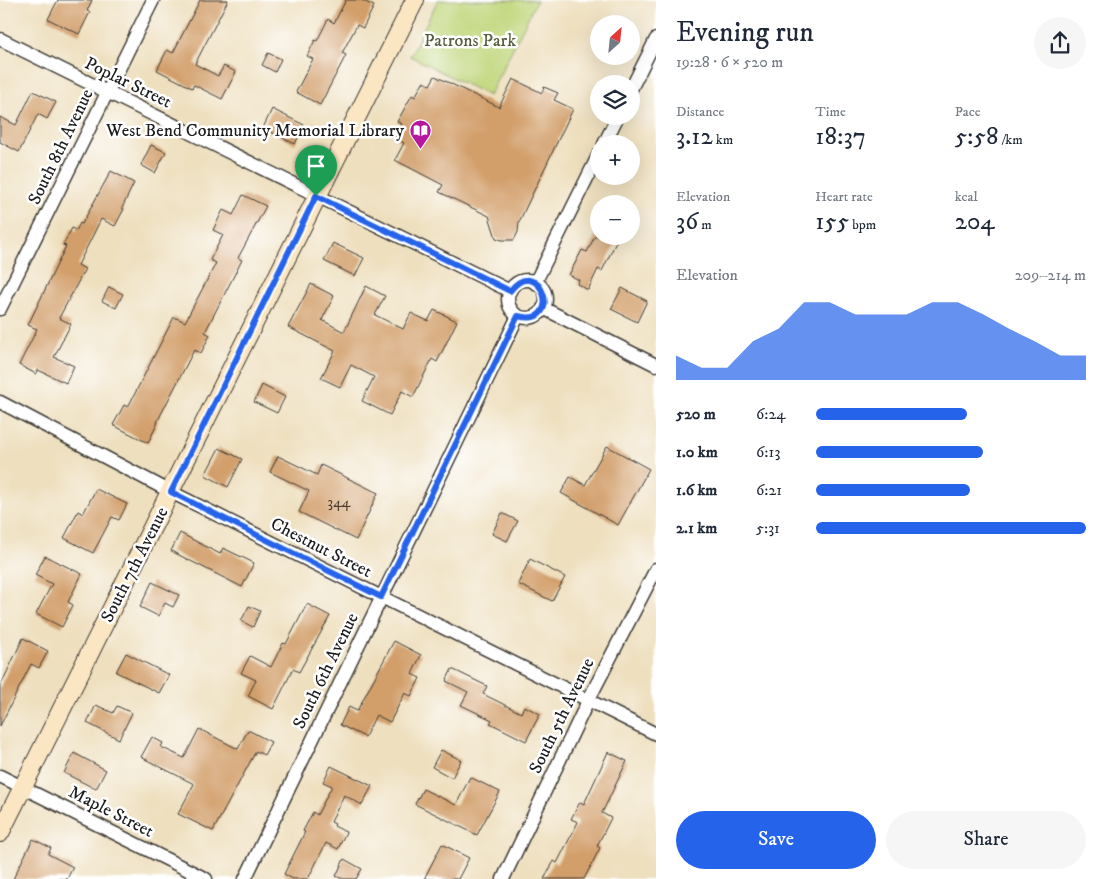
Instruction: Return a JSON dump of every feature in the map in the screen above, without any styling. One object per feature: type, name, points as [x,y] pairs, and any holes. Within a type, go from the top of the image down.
[{"type":"street","name":"South 8th Avenue","points":[[0,309],[152,0]]},
{"type":"street","name":"South 7th Avenue","points":[[0,833],[415,0]]},
{"type":"street","name":"Poplar Street","points":[[0,39],[510,291]]},
{"type":"street","points":[[638,75],[656,39]]},
{"type":"street","points":[[535,283],[590,172]]},
{"type":"street","points":[[521,282],[535,283],[541,287],[544,294],[543,308],[539,314],[532,317],[518,316],[512,312],[509,305],[510,291],[514,285],[521,282]]},
{"type":"street","points":[[543,308],[656,365]]},
{"type":"street","name":"South 6th Avenue","points":[[245,879],[518,316]]},
{"type":"street","name":"Chestnut Street","points":[[0,402],[171,492],[656,734]]},
{"type":"street","name":"South 5th Avenue","points":[[503,879],[588,701],[656,569]]},
{"type":"street","name":"Maple Street","points":[[0,776],[206,879]]},
{"type":"green space","name":"Patrons Park","points":[[438,0],[537,0],[489,96],[410,56]]},
{"type":"building","points":[[58,0],[92,0],[87,11],[90,12],[79,34],[48,19]]},
{"type":"building","points":[[200,0],[228,0],[195,64],[218,76],[224,66],[236,72],[222,99],[194,85],[192,88],[157,70],[167,50],[173,53]]},
{"type":"building","points":[[346,0],[361,0],[374,6],[363,28],[357,25],[342,53],[346,55],[320,105],[296,92],[313,59],[307,56],[315,40],[317,41],[328,19],[334,23]]},
{"type":"building","points":[[268,53],[281,59],[275,72],[262,65]]},
{"type":"building","points":[[435,76],[499,107],[513,79],[542,93],[544,87],[558,93],[554,100],[573,109],[519,222],[518,232],[514,240],[496,238],[489,216],[439,192],[443,185],[395,160],[404,143],[395,138],[402,124],[397,122],[412,95],[415,97],[423,82],[430,85]]},
{"type":"building","points":[[33,91],[56,102],[47,119],[38,114],[19,152],[0,142],[0,117],[16,125]]},
{"type":"building","points":[[272,109],[304,125],[295,144],[263,128]]},
{"type":"building","points":[[151,145],[166,152],[155,173],[141,165]]},
{"type":"building","points":[[111,171],[134,183],[115,226],[101,219],[78,265],[85,269],[59,318],[71,324],[54,357],[74,366],[66,383],[38,370],[36,374],[19,365],[37,329],[28,325],[66,246],[63,245],[72,228],[76,231],[80,223],[82,224]]},
{"type":"building","points":[[243,195],[266,206],[238,258],[242,260],[205,332],[210,335],[201,353],[194,350],[148,443],[113,425],[124,405],[128,407],[174,317],[185,322],[216,263],[210,260],[223,235],[213,230],[223,210],[233,215]]},
{"type":"building","points":[[333,243],[364,258],[355,276],[324,261]]},
{"type":"building","points":[[590,245],[615,245],[602,271],[598,269],[588,290],[577,284],[579,280],[569,275],[582,250],[587,252]]},
{"type":"building","points":[[311,284],[334,296],[322,320],[344,332],[366,286],[385,296],[375,315],[403,329],[411,313],[428,321],[434,310],[457,321],[437,362],[432,359],[413,397],[402,391],[390,415],[362,401],[374,377],[351,365],[340,387],[321,378],[335,351],[288,327]]},
{"type":"building","points":[[109,287],[123,294],[116,308],[102,301]]},
{"type":"building","points":[[622,288],[647,301],[637,322],[611,309]]},
{"type":"building","points":[[262,385],[285,397],[277,413],[254,402]]},
{"type":"building","points":[[607,446],[649,469],[618,525],[561,493],[570,477],[585,485]]},
{"type":"building","points":[[219,448],[242,459],[228,487],[205,475]]},
{"type":"building","points":[[278,456],[317,475],[321,465],[378,493],[356,540],[299,512],[309,491],[270,472]]},
{"type":"building","points":[[96,489],[127,504],[119,520],[112,517],[93,553],[64,538],[78,511],[83,514]]},
{"type":"building","points":[[502,513],[518,521],[507,541],[492,534]]},
{"type":"building","points":[[180,533],[220,554],[223,548],[254,563],[242,587],[171,551]]},
{"type":"building","points":[[45,556],[82,574],[68,602],[73,605],[62,627],[36,614],[52,584],[35,575]]},
{"type":"building","points":[[530,559],[565,577],[552,601],[518,584]]},
{"type":"building","points":[[152,582],[179,595],[173,607],[165,603],[158,616],[140,607]]},
{"type":"building","points":[[307,604],[330,616],[299,672],[293,669],[273,709],[248,696],[256,680],[241,673],[250,656],[271,667],[283,643],[286,644]]},
{"type":"building","points":[[249,606],[260,611],[253,627],[241,621]]},
{"type":"building","points":[[23,638],[48,651],[39,668],[31,664],[0,726],[0,687]]},
{"type":"building","points":[[394,641],[421,655],[412,674],[420,678],[411,696],[405,693],[390,722],[376,715],[365,737],[340,725],[349,707],[357,711]]},
{"type":"building","points":[[126,653],[169,675],[159,693],[116,672]]},
{"type":"building","points":[[452,669],[487,686],[483,694],[521,713],[524,706],[540,714],[526,741],[490,723],[492,720],[461,705],[468,692],[446,681]]},
{"type":"building","points":[[96,705],[113,713],[117,706],[132,713],[119,739],[87,723]]},
{"type":"building","points":[[199,729],[238,749],[248,730],[271,742],[264,755],[256,751],[213,831],[178,814],[194,784],[141,757],[152,737],[163,743],[161,747],[184,758]]},
{"type":"building","points":[[441,750],[461,760],[452,778],[432,767]]},
{"type":"building","points":[[608,752],[627,761],[602,813],[611,818],[597,846],[600,848],[584,879],[544,879],[554,861],[557,863],[578,822],[571,819],[580,802],[584,804]]},
{"type":"building","points":[[74,753],[106,770],[96,789],[64,773]]},
{"type":"building","points":[[331,766],[372,786],[362,805],[344,795],[331,822],[335,824],[334,826],[346,832],[338,849],[326,843],[308,879],[293,879],[284,874],[313,812],[317,815],[332,786],[323,782]]},
{"type":"building","points":[[470,777],[500,792],[477,835],[415,804],[423,789],[456,805]]},
{"type":"building","points":[[33,839],[51,848],[48,854],[73,867],[67,879],[13,879]]},
{"type":"building","points":[[442,844],[469,858],[458,879],[424,879]]},
{"type":"building","points":[[344,859],[362,869],[356,879],[343,879],[336,876]]},
{"type":"place","name":"West Bend Community Memorial Library","points":[[420,150]]},
{"type":"route","points":[[316,196],[510,291],[514,285],[528,281],[541,287],[544,294],[545,301],[539,314],[525,318],[518,316],[381,597],[171,492],[316,196]]}]
